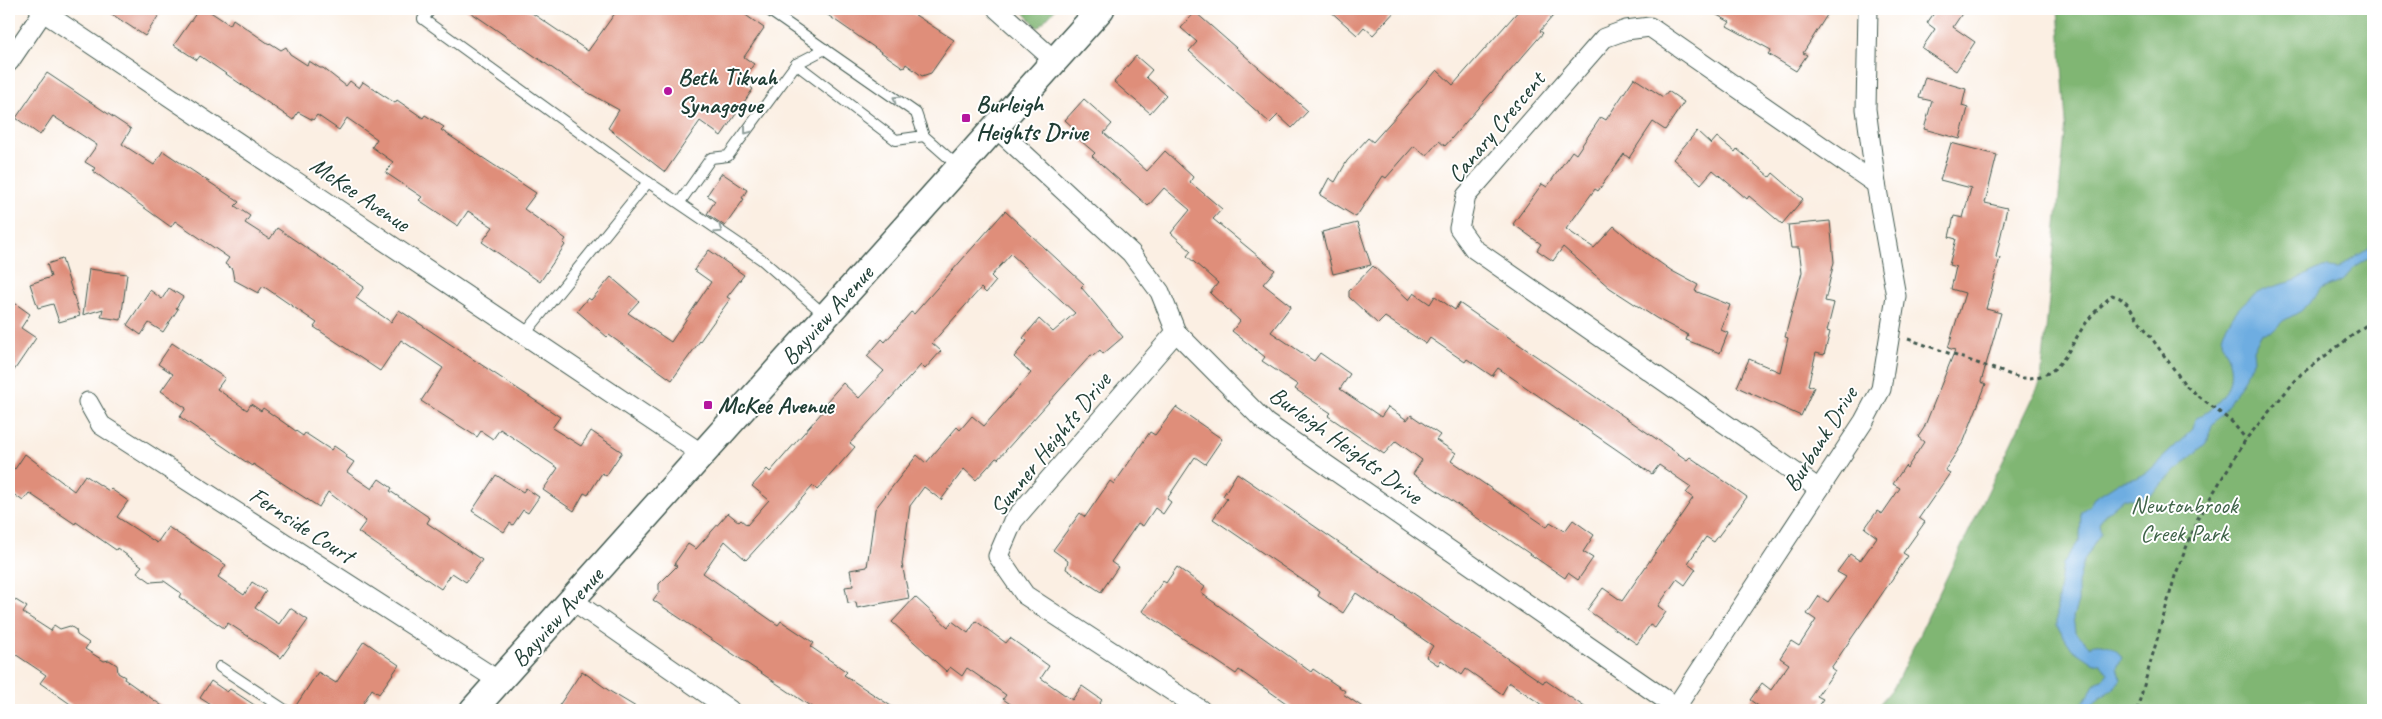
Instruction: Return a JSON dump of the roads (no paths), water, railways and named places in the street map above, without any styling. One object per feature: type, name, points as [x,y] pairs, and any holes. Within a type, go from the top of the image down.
[{"type":"main road","name":"Bayview Avenue","points":[[473,710],[1101,9]]},
{"type":"street","points":[[997,9],[1054,61]]},
{"type":"street","name":"Burbank Drive","points":[[1675,709],[1864,421],[1881,389],[1892,333],[1896,296],[1876,184],[1866,108],[1868,9]]},
{"type":"street","points":[[9,62],[42,10]]},
{"type":"street","name":"McKee Avenue","points":[[42,10],[702,454]]},
{"type":"street","name":"Canary Crescent","points":[[1819,489],[1474,248],[1459,228],[1466,196],[1604,38],[1626,30],[1650,27],[1876,184]]},
{"type":"street","name":"Burleigh Heights Drive","points":[[995,127],[1131,254],[1160,292],[1176,332],[1266,423],[1675,709]]},
{"type":"street","name":"Sumner Heights Drive","points":[[1176,332],[1013,521],[998,556],[1025,595],[1201,710]]},
{"type":"street","name":"Fernside Court","points":[[88,402],[101,425],[500,681]]},
{"type":"street","points":[[572,600],[730,710]]},
{"type":"lane","points":[[431,9],[424,19],[648,182],[761,259],[826,316]]},
{"type":"lane","points":[[766,9],[916,113],[924,136],[959,167]]},
{"type":"lane","points":[[680,202],[711,158],[728,156],[796,64],[825,49]]},
{"type":"lane","points":[[796,64],[896,140],[924,136]]},
{"type":"lane","points":[[524,335],[648,182]]},
{"type":"lane","points":[[220,667],[285,710]]},
{"type":"water","points":[[2373,244],[2373,255],[2355,267],[2342,281],[2320,290],[2301,311],[2283,321],[2273,331],[2261,334],[2253,350],[2254,359],[2250,368],[2223,413],[2212,425],[2206,443],[2148,497],[2142,500],[2124,498],[2103,516],[2099,524],[2101,533],[2084,560],[2078,583],[2078,602],[2073,617],[2075,632],[2089,646],[2103,644],[2116,650],[2122,657],[2117,668],[2121,679],[2087,710],[2079,710],[2096,682],[2102,680],[2108,673],[2100,664],[2091,662],[2072,649],[2057,626],[2057,607],[2063,563],[2080,540],[2081,511],[2089,506],[2094,498],[2119,482],[2137,478],[2151,469],[2193,429],[2195,419],[2211,409],[2223,396],[2230,380],[2230,371],[2222,336],[2237,310],[2244,303],[2257,293],[2295,281],[2319,269],[2338,269]]},
{"type":"place","name":"Beth Tikvah Synagogue","points":[[668,91]]},
{"type":"place","name":"Burleigh Heights Drive","points":[[966,118]]},
{"type":"place","name":"McKee Avenue","points":[[708,405]]},
{"type":"park label","name":"Newtonbrook Creek Park","points":[[2184,519]]}]
